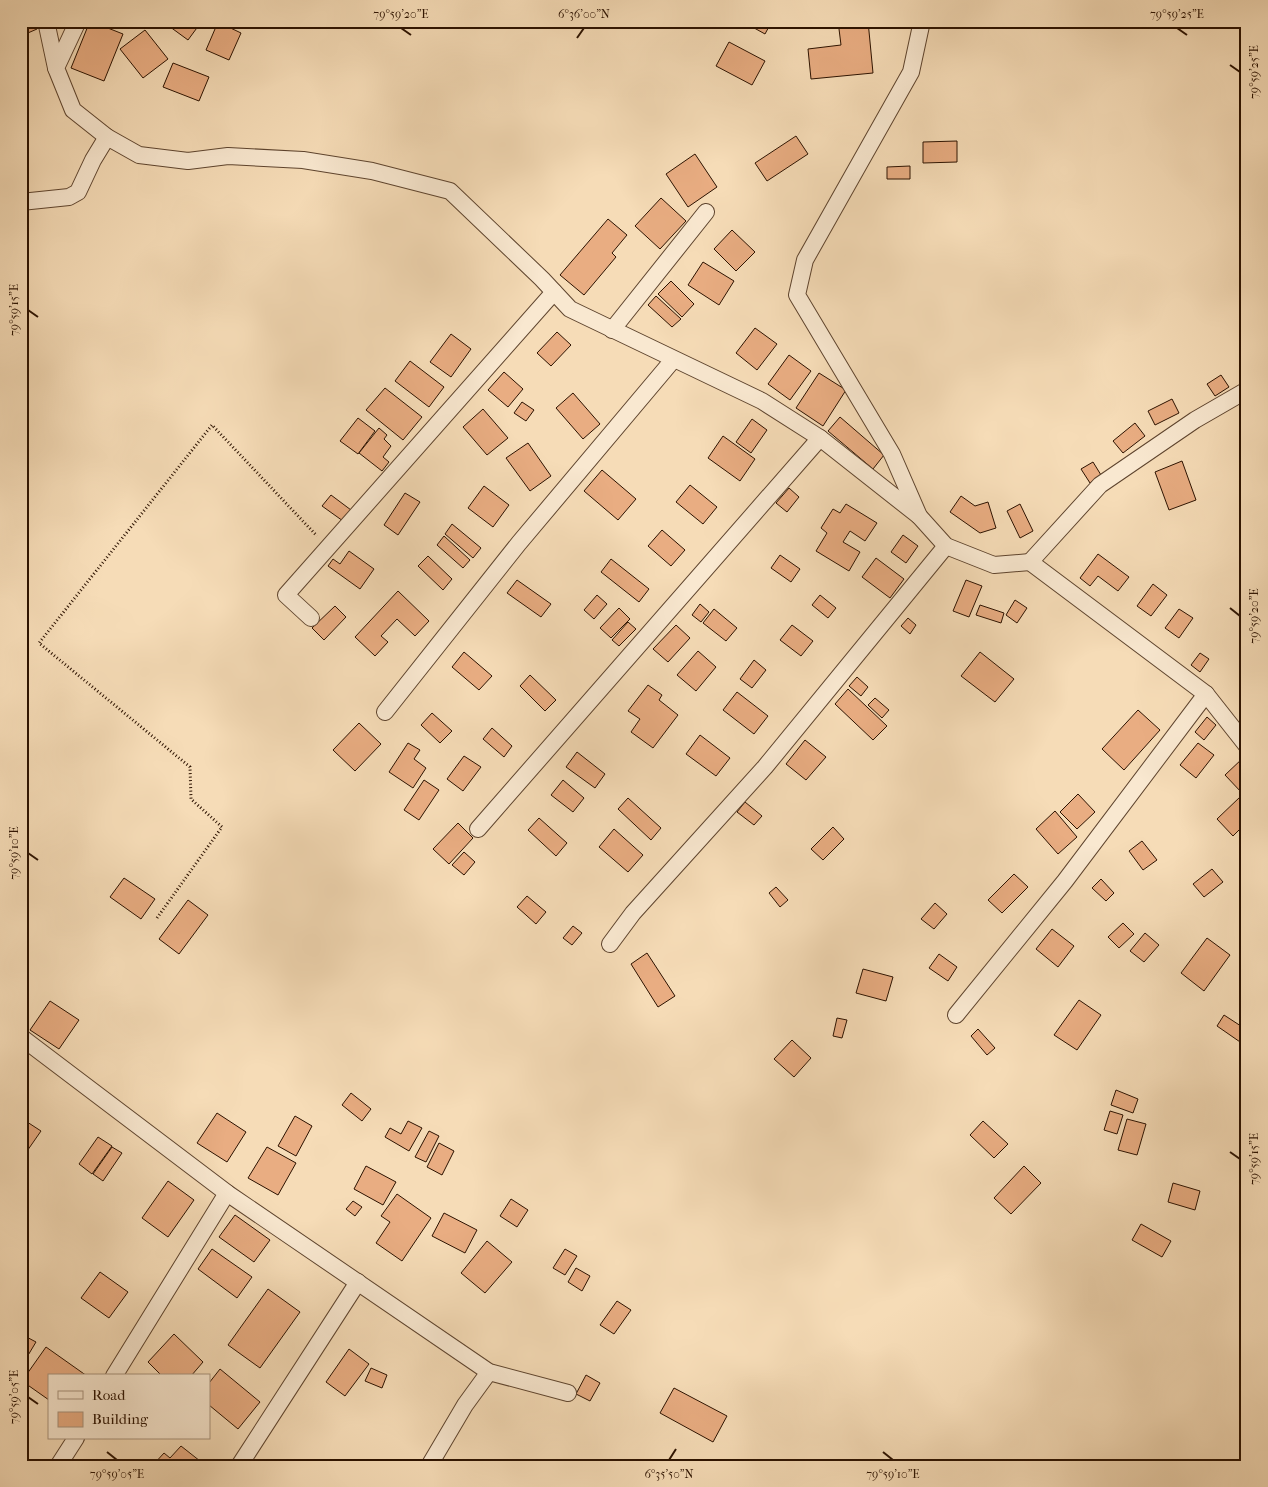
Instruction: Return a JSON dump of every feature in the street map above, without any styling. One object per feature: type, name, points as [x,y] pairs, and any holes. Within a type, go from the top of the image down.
[{"type":"street","points":[[46,21],[56,68],[73,110],[107,137],[139,155],[188,161],[228,156],[303,160],[372,171],[450,192],[554,292],[570,310],[762,401],[820,438],[918,516],[946,546],[994,565],[1030,562],[1206,694],[1247,746]]},
{"type":"street","points":[[56,68],[78,21]]},
{"type":"street","points":[[918,516],[892,454],[797,296],[805,260],[912,72],[922,21]]},
{"type":"street","points":[[21,202],[69,197],[78,192],[93,160],[107,137]]},
{"type":"street","points":[[612,330],[706,212]]},
{"type":"street","points":[[311,618],[286,595],[554,292]]},
{"type":"street","points":[[385,712],[519,543],[673,360]]},
{"type":"street","points":[[1030,562],[1100,485],[1195,420],[1247,390]]},
{"type":"street","points":[[478,829],[820,438]]},
{"type":"street","points":[[610,944],[633,913],[765,767],[946,546]]},
{"type":"street","points":[[956,1015],[1065,881],[1206,694]]},
{"type":"street","points":[[21,1037],[227,1193],[489,1372],[568,1393]]},
{"type":"street","points":[[115,1374],[227,1193]]},
{"type":"street","points":[[239,1466],[358,1282]]},
{"type":"street","points":[[429,1466],[465,1404],[489,1372]]},
{"type":"street","points":[[58,1466],[75,1440]]},
{"type":"path","points":[[157,918],[222,827],[191,798],[190,767],[39,643],[212,425],[328,548]]},
{"type":"building","points":[[21,21],[33,21],[37,29],[21,36]]},
{"type":"building","points":[[90,21],[123,34],[104,81],[71,68]]},
{"type":"building","points":[[162,21],[202,21],[188,40]]},
{"type":"building","points":[[748,21],[772,21],[765,34],[747,24]]},
{"type":"building","points":[[838,21],[868,21],[873,73],[811,79],[808,49],[841,45]]},
{"type":"building","points":[[218,22],[241,33],[229,60],[206,50]]},
{"type":"building","points":[[145,30],[168,59],[143,78],[120,49]]},
{"type":"building","points":[[729,42],[765,61],[752,85],[716,66]]},
{"type":"building","points":[[173,63],[209,77],[199,101],[163,87]]},
{"type":"building","points":[[796,136],[808,154],[767,181],[755,163]]},
{"type":"building","points":[[957,141],[957,162],[923,163],[923,142]]},
{"type":"building","points":[[695,154],[717,187],[688,207],[666,174]]},
{"type":"building","points":[[910,166],[910,179],[887,179],[887,167]]},
{"type":"building","points":[[661,198],[686,221],[660,249],[635,226]]},
{"type":"building","points":[[608,219],[627,235],[612,253],[616,257],[584,295],[560,275]]},
{"type":"building","points":[[732,230],[755,252],[736,271],[714,249]]},
{"type":"building","points":[[703,262],[734,281],[719,305],[688,285]]},
{"type":"building","points":[[671,281],[694,304],[682,317],[658,294]]},
{"type":"building","points":[[656,296],[681,319],[672,327],[648,305]]},
{"type":"building","points":[[755,328],[777,344],[757,370],[736,353]]},
{"type":"building","points":[[557,332],[571,345],[551,366],[537,353]]},
{"type":"building","points":[[451,334],[471,349],[451,377],[430,362]]},
{"type":"building","points":[[789,355],[811,371],[790,400],[768,384]]},
{"type":"building","points":[[410,361],[444,387],[429,407],[395,381]]},
{"type":"building","points":[[504,372],[523,389],[508,407],[488,390]]},
{"type":"building","points":[[819,373],[846,390],[823,426],[796,408]]},
{"type":"building","points":[[1221,375],[1229,387],[1215,396],[1207,384]]},
{"type":"building","points":[[385,388],[422,417],[403,440],[366,410]]},
{"type":"building","points":[[573,393],[600,424],[583,439],[556,408]]},
{"type":"building","points":[[1172,399],[1179,413],[1155,425],[1148,411]]},
{"type":"building","points":[[522,402],[534,410],[526,421],[514,413]]},
{"type":"building","points":[[483,409],[508,438],[487,455],[463,427]]},
{"type":"building","points":[[840,417],[884,455],[873,469],[828,431]]},
{"type":"building","points":[[358,418],[375,431],[358,454],[340,441]]},
{"type":"building","points":[[752,419],[767,430],[751,453],[736,442]]},
{"type":"building","points":[[1135,423],[1145,436],[1123,453],[1113,441]]},
{"type":"building","points":[[379,428],[387,435],[384,439],[391,446],[383,457],[389,462],[382,471],[359,453]]},
{"type":"building","points":[[723,436],[755,459],[740,481],[708,458]]},
{"type":"building","points":[[528,443],[551,476],[530,491],[506,458]]},
{"type":"building","points":[[1182,461],[1196,500],[1169,510],[1155,472]]},
{"type":"building","points":[[1093,462],[1101,475],[1090,483],[1081,469]]},
{"type":"building","points":[[602,470],[636,499],[618,520],[584,491]]},
{"type":"building","points":[[690,485],[717,507],[703,524],[676,502]]},
{"type":"building","points":[[484,486],[509,505],[493,527],[468,508]]},
{"type":"building","points":[[789,488],[799,497],[787,512],[776,503]]},
{"type":"building","points":[[405,493],[420,502],[398,535],[384,525]]},
{"type":"building","points":[[331,495],[351,510],[343,521],[322,506]]},
{"type":"building","points":[[961,496],[975,506],[988,502],[996,528],[980,533],[950,512]]},
{"type":"building","points":[[846,504],[877,523],[865,541],[850,531],[843,542],[860,552],[849,571],[816,551],[827,533],[821,528],[833,509],[840,513]]},
{"type":"building","points":[[1020,504],[1033,531],[1020,538],[1007,511]]},
{"type":"building","points":[[452,524],[481,548],[473,558],[445,534]]},
{"type":"building","points":[[662,530],[685,550],[671,566],[648,546]]},
{"type":"building","points":[[903,535],[918,546],[906,563],[891,552]]},
{"type":"building","points":[[444,536],[470,560],[463,568],[437,545]]},
{"type":"building","points":[[349,551],[374,569],[360,589],[328,566],[333,559],[340,564]]},
{"type":"building","points":[[1098,554],[1129,577],[1118,591],[1098,576],[1090,586],[1080,578]]},
{"type":"building","points":[[780,555],[800,569],[791,582],[771,568]]},
{"type":"building","points":[[428,556],[452,579],[443,590],[418,566]]},
{"type":"building","points":[[876,558],[904,579],[890,598],[862,577]]},
{"type":"building","points":[[611,559],[649,589],[639,602],[601,572]]},
{"type":"building","points":[[517,580],[551,604],[541,617],[507,593]]},
{"type":"building","points":[[966,580],[982,586],[969,617],[953,611]]},
{"type":"building","points":[[1153,584],[1167,595],[1151,616],[1137,606]]},
{"type":"building","points":[[398,591],[429,621],[415,636],[397,619],[381,636],[388,642],[375,656],[355,637]]},
{"type":"building","points":[[597,595],[607,604],[594,619],[584,610]]},
{"type":"building","points":[[820,595],[836,608],[828,618],[812,605]]},
{"type":"building","points":[[1015,600],[1027,608],[1017,623],[1006,615]]},
{"type":"building","points":[[700,604],[709,612],[701,622],[692,615]]},
{"type":"building","points":[[980,605],[1004,613],[1001,623],[976,615]]},
{"type":"building","points":[[335,606],[346,617],[324,640],[312,628]]},
{"type":"building","points":[[619,608],[630,619],[611,638],[600,628]]},
{"type":"building","points":[[714,609],[737,628],[726,641],[703,623]]},
{"type":"building","points":[[1179,609],[1193,618],[1179,638],[1165,628]]},
{"type":"building","points":[[908,618],[916,625],[910,634],[901,626]]},
{"type":"building","points":[[628,622],[636,629],[619,646],[612,640]]},
{"type":"building","points":[[676,625],[690,638],[668,662],[653,649]]},
{"type":"building","points":[[792,625],[813,641],[801,656],[780,640]]},
{"type":"building","points":[[698,651],[716,667],[696,691],[677,675]]},
{"type":"building","points":[[464,652],[492,676],[479,690],[452,667]]},
{"type":"building","points":[[980,652],[1014,679],[995,702],[961,676]]},
{"type":"building","points":[[1200,653],[1209,659],[1200,672],[1191,665]]},
{"type":"building","points":[[754,660],[766,670],[752,688],[740,679]]},
{"type":"building","points":[[530,675],[556,700],[545,711],[520,686]]},
{"type":"building","points":[[857,677],[868,687],[861,696],[849,686]]},
{"type":"building","points":[[1247,684],[1247,698],[1240,691]]},
{"type":"building","points":[[648,685],[662,695],[659,700],[678,715],[653,748],[631,732],[640,719],[628,711]]},
{"type":"building","points":[[848,689],[887,726],[873,740],[835,704]]},
{"type":"building","points":[[737,692],[768,716],[754,734],[723,710]]},
{"type":"building","points":[[875,698],[889,710],[882,718],[868,705]]},
{"type":"building","points":[[1138,710],[1160,730],[1124,770],[1102,749]]},
{"type":"building","points":[[432,713],[452,731],[440,743],[421,725]]},
{"type":"building","points":[[1207,717],[1216,725],[1204,740],[1195,732]]},
{"type":"building","points":[[359,723],[381,744],[355,771],[333,750]]},
{"type":"building","points":[[492,728],[512,746],[504,757],[483,739]]},
{"type":"building","points":[[700,735],[730,758],[716,776],[686,754]]},
{"type":"building","points":[[805,740],[826,757],[806,780],[786,764]]},
{"type":"building","points":[[408,743],[420,750],[414,759],[426,768],[413,788],[389,772]]},
{"type":"building","points":[[1198,743],[1214,755],[1196,778],[1180,765]]},
{"type":"building","points":[[577,752],[605,774],[595,788],[566,767]]},
{"type":"building","points":[[464,756],[481,767],[463,791],[447,779]]},
{"type":"building","points":[[1243,758],[1247,761],[1247,789],[1242,793],[1225,775]]},
{"type":"building","points":[[424,780],[439,790],[419,820],[404,810]]},
{"type":"building","points":[[563,780],[584,798],[573,812],[551,795]]},
{"type":"building","points":[[1078,794],[1095,812],[1077,829],[1060,812]]},
{"type":"building","points":[[1240,797],[1247,803],[1247,822],[1233,836],[1217,819]]},
{"type":"building","points":[[628,798],[661,828],[651,840],[618,809]]},
{"type":"building","points":[[745,802],[762,816],[754,825],[737,812]]},
{"type":"building","points":[[1055,811],[1077,837],[1058,854],[1036,829]]},
{"type":"building","points":[[539,818],[567,843],[556,856],[528,830]]},
{"type":"building","points":[[458,823],[473,838],[449,864],[433,849]]},
{"type":"building","points":[[833,827],[844,839],[823,860],[811,849]]},
{"type":"building","points":[[614,829],[643,855],[628,872],[599,847]]},
{"type":"building","points":[[1142,841],[1157,860],[1143,870],[1129,851]]},
{"type":"building","points":[[464,852],[475,862],[464,875],[452,865]]},
{"type":"building","points":[[1212,869],[1223,882],[1204,897],[1193,884]]},
{"type":"building","points":[[1014,874],[1028,887],[1002,913],[988,900]]},
{"type":"building","points":[[124,878],[155,899],[141,919],[110,897]]},
{"type":"building","points":[[1101,879],[1114,893],[1106,901],[1092,888]]},
{"type":"building","points":[[776,887],[788,900],[780,907],[769,893]]},
{"type":"building","points":[[527,896],[546,912],[536,924],[517,907]]},
{"type":"building","points":[[188,900],[208,915],[179,954],[159,939]]},
{"type":"building","points":[[935,903],[947,914],[934,929],[921,919]]},
{"type":"building","points":[[1123,923],[1134,934],[1119,948],[1108,937]]},
{"type":"building","points":[[573,926],[582,933],[572,945],[563,938]]},
{"type":"building","points":[[1052,929],[1074,946],[1058,967],[1036,949]]},
{"type":"building","points":[[1145,933],[1159,945],[1144,962],[1130,951]]},
{"type":"building","points":[[1207,938],[1230,955],[1204,991],[1181,973]]},
{"type":"building","points":[[647,953],[675,996],[658,1007],[631,964]]},
{"type":"building","points":[[939,954],[957,967],[948,981],[929,968]]},
{"type":"building","points":[[863,969],[893,977],[886,1001],[856,993]]},
{"type":"building","points":[[1079,1000],[1101,1015],[1077,1050],[1054,1035]]},
{"type":"building","points":[[50,1001],[79,1020],[59,1049],[30,1030]]},
{"type":"building","points":[[1224,1015],[1247,1030],[1247,1038],[1243,1044],[1217,1026]]},
{"type":"building","points":[[837,1018],[847,1020],[842,1038],[833,1036]]},
{"type":"building","points":[[978,1029],[995,1048],[987,1055],[971,1036]]},
{"type":"building","points":[[792,1040],[811,1058],[794,1077],[774,1059]]},
{"type":"building","points":[[1116,1090],[1138,1099],[1133,1113],[1111,1105]]},
{"type":"building","points":[[351,1093],[371,1109],[362,1121],[342,1105]]},
{"type":"building","points":[[1110,1111],[1123,1115],[1117,1134],[1104,1130]]},
{"type":"building","points":[[217,1113],[246,1132],[227,1162],[197,1143]]},
{"type":"building","points":[[295,1116],[312,1126],[296,1156],[278,1146]]},
{"type":"building","points":[[21,1118],[41,1131],[25,1154],[21,1151]]},
{"type":"building","points":[[1127,1119],[1146,1124],[1137,1155],[1118,1150]]},
{"type":"building","points":[[408,1121],[422,1128],[409,1151],[385,1137],[390,1128],[401,1134]]},
{"type":"building","points":[[983,1121],[1008,1144],[994,1158],[970,1135]]},
{"type":"building","points":[[429,1131],[439,1136],[426,1162],[415,1157]]},
{"type":"building","points":[[98,1137],[112,1146],[92,1174],[79,1164]]},
{"type":"building","points":[[439,1143],[454,1151],[442,1175],[427,1167]]},
{"type":"building","points":[[112,1147],[122,1153],[103,1181],[93,1174]]},
{"type":"building","points":[[267,1147],[296,1163],[278,1195],[248,1178]]},
{"type":"building","points":[[366,1166],[396,1182],[383,1205],[354,1189]]},
{"type":"building","points":[[1024,1166],[1041,1183],[1011,1214],[994,1198]]},
{"type":"building","points":[[168,1181],[194,1200],[168,1237],[142,1218]]},
{"type":"building","points":[[1173,1183],[1200,1191],[1195,1210],[1168,1202]]},
{"type":"building","points":[[397,1194],[431,1218],[402,1261],[376,1243],[390,1222],[381,1216]]},
{"type":"building","points":[[511,1199],[528,1210],[517,1227],[500,1216]]},
{"type":"building","points":[[353,1201],[362,1207],[355,1216],[346,1209]]},
{"type":"building","points":[[444,1213],[477,1230],[465,1253],[432,1236]]},
{"type":"building","points":[[235,1215],[270,1240],[254,1262],[219,1237]]},
{"type":"building","points":[[1141,1224],[1171,1241],[1162,1257],[1132,1240]]},
{"type":"building","points":[[487,1241],[512,1262],[485,1293],[461,1273]]},
{"type":"building","points":[[212,1249],[252,1277],[237,1298],[198,1269]]},
{"type":"building","points":[[565,1249],[577,1256],[565,1275],[553,1268]]},
{"type":"building","points":[[576,1268],[590,1276],[582,1291],[568,1282]]},
{"type":"building","points":[[100,1272],[128,1292],[109,1318],[81,1298]]},
{"type":"building","points":[[268,1289],[300,1312],[260,1368],[228,1345]]},
{"type":"building","points":[[617,1301],[631,1310],[614,1334],[600,1325]]},
{"type":"building","points":[[21,1334],[36,1342],[21,1367]]},
{"type":"building","points":[[174,1334],[203,1362],[193,1374],[160,1374],[148,1362]]},
{"type":"building","points":[[46,1347],[84,1374],[48,1374],[48,1399],[22,1381]]},
{"type":"building","points":[[349,1349],[369,1364],[345,1396],[326,1382]]},
{"type":"building","points":[[371,1368],[387,1375],[382,1388],[365,1381]]},
{"type":"building","points":[[220,1369],[260,1402],[238,1429],[210,1406],[210,1382]]},
{"type":"building","points":[[586,1375],[600,1383],[590,1401],[576,1394]]},
{"type":"building","points":[[674,1388],[727,1416],[713,1442],[660,1413]]},
{"type":"building","points":[[181,1446],[200,1461],[196,1466],[153,1465],[164,1453],[170,1458]]}]
